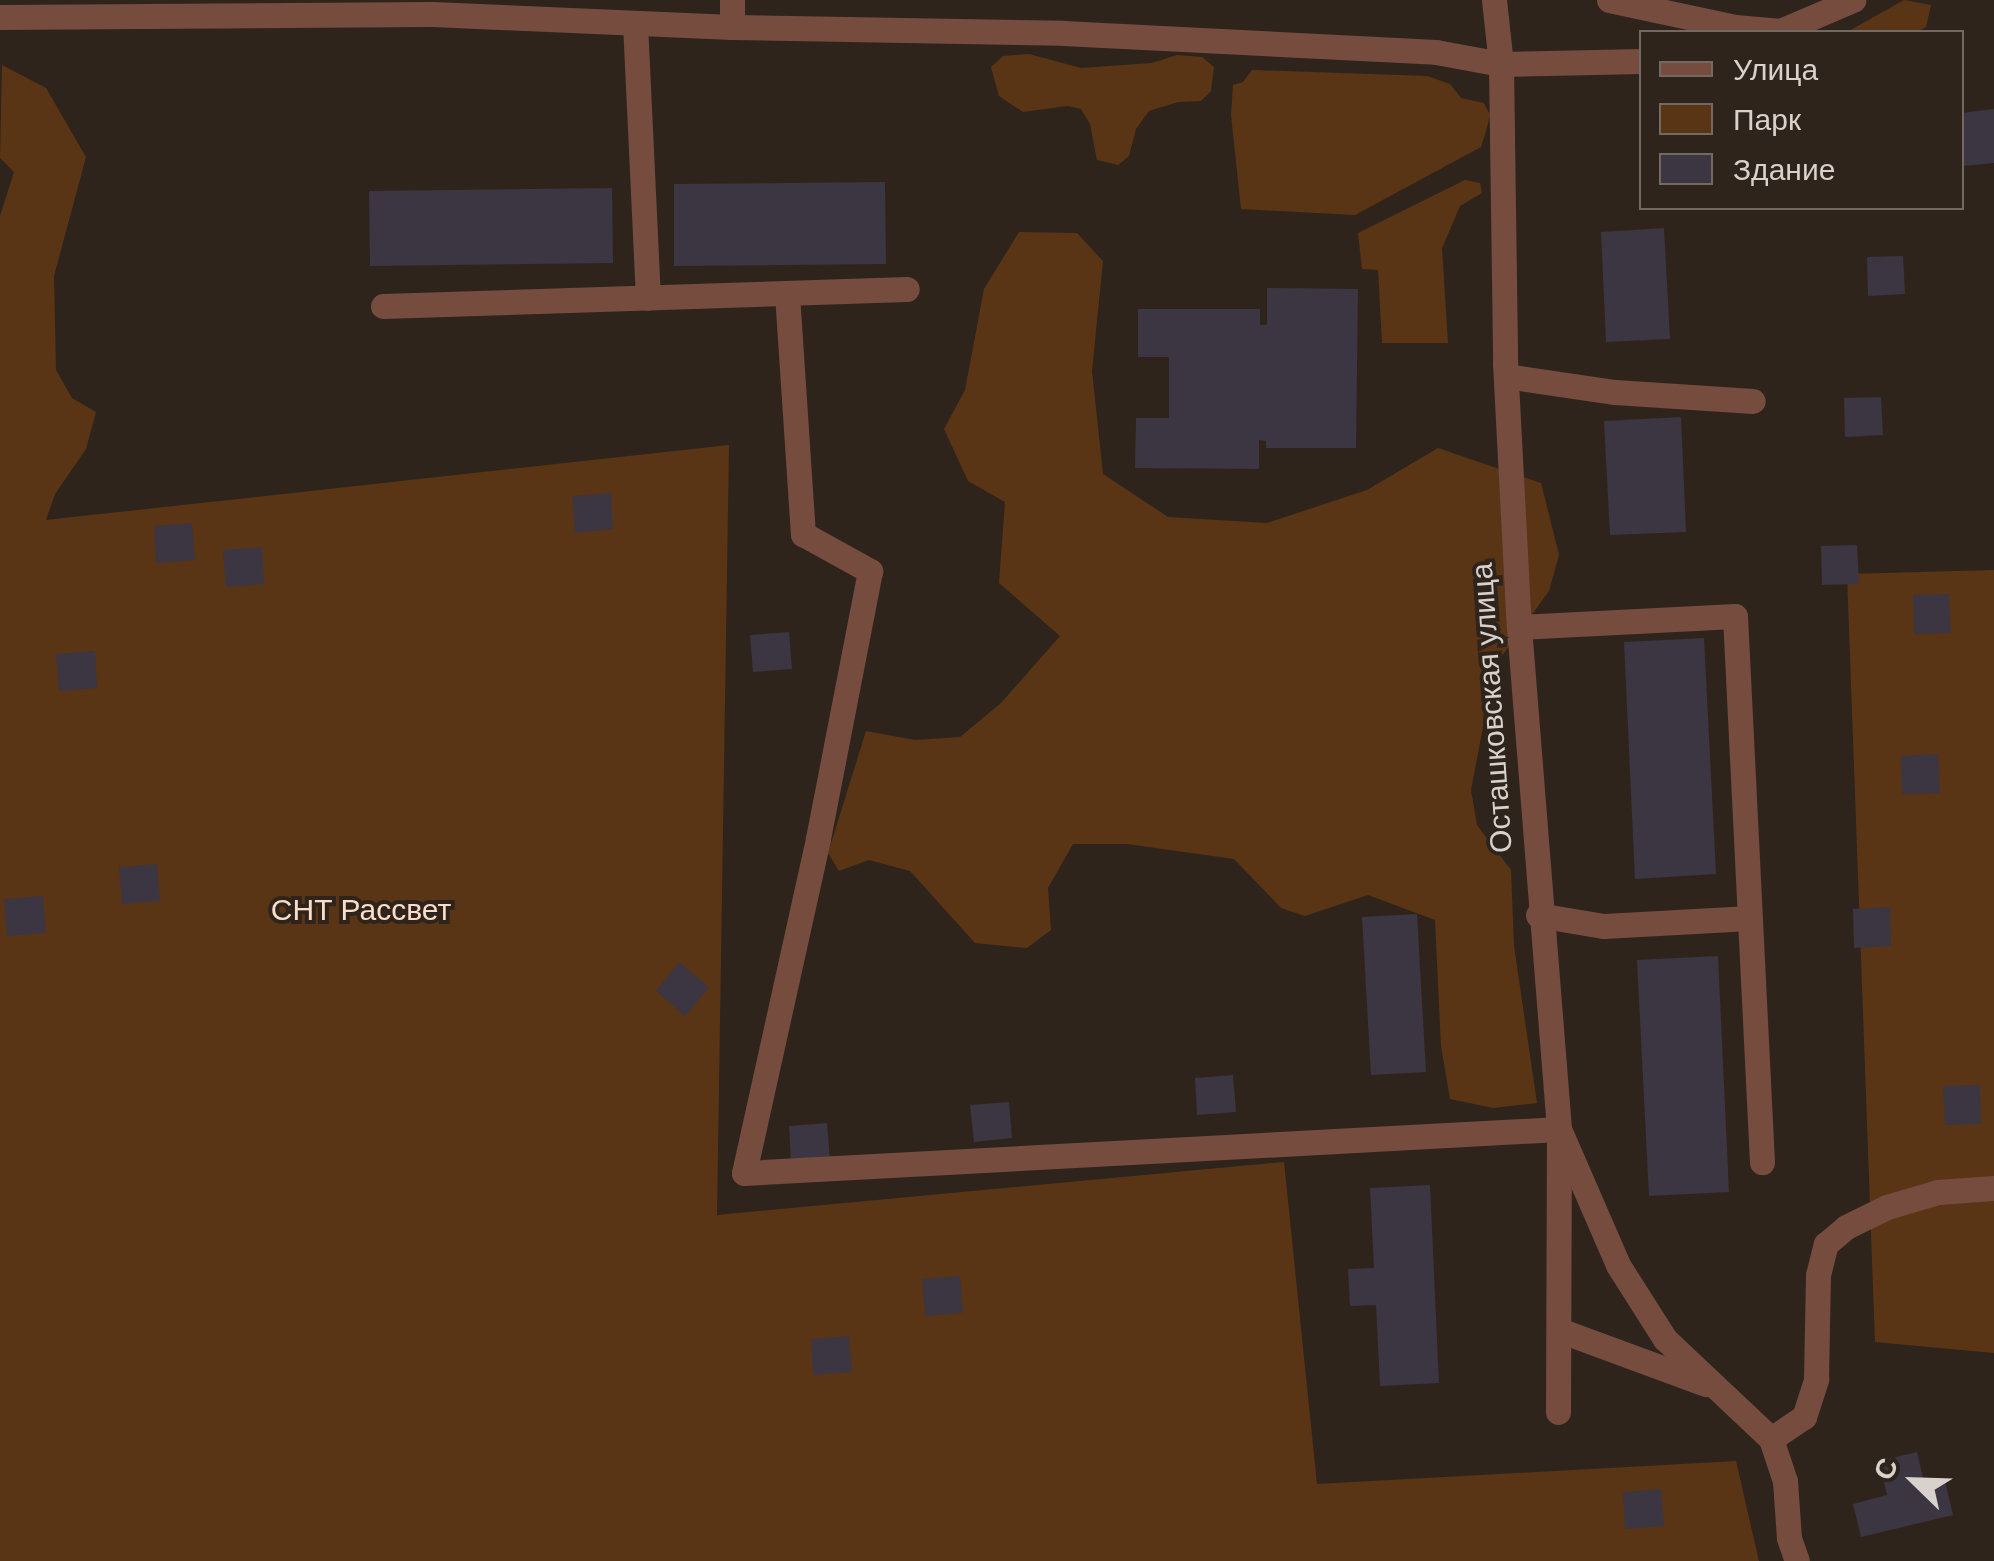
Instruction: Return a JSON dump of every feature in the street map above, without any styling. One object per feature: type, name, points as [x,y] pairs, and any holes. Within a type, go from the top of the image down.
[{"type":"street","points":[[732,0],[732,27]]},
{"type":"street","points":[[1609,0],[1765,30]]},
{"type":"street","points":[[1785,30],[1854,0]]},
{"type":"street","name":"Осташковская улица","points":[[1501,5],[1506,376],[1518,627],[1558,1129],[1558,1412]]},
{"type":"street","points":[[0,17],[432,7],[635,23],[1063,33],[1436,52],[1501,64],[1639,62]]},
{"type":"street","points":[[635,23],[648,298]]},
{"type":"street","points":[[383,306],[907,290]]},
{"type":"street","points":[[787,294],[803,534],[870,571],[818,840],[744,1173],[1558,1129],[1618,1265],[1665,1338],[1770,1438],[1785,1480],[1789,1538],[1797,1561]]},
{"type":"street","points":[[1506,376],[1616,392],[1753,401]]},
{"type":"street","points":[[1518,627],[1735,616],[1762,1162]]},
{"type":"street","points":[[1538,915],[1604,926],[1750,918]]},
{"type":"street","points":[[1770,1438],[1804,1417],[1816,1379],[1818,1275],[1826,1244],[1846,1227],[1887,1207],[1938,1192],[1994,1188]]},
{"type":"street","points":[[1559,1330],[1715,1387]]},
{"type":"green space","points":[[1904,0],[1931,5],[1926,27],[1921,30],[1851,30]]},
{"type":"green space","points":[[1029,54],[1081,68],[1152,63],[1177,55],[1202,57],[1214,67],[1211,91],[1201,101],[1178,102],[1149,111],[1136,129],[1129,156],[1118,165],[1097,160],[1090,124],[1081,109],[1068,106],[1023,112],[999,96],[991,67],[1003,56]]},
{"type":"green space","name":"СНТ Рассвет","points":[[2,65],[46,88],[86,157],[54,276],[56,370],[72,398],[96,412],[86,449],[55,494],[46,520],[729,445],[717,1215],[1284,1162],[1317,1484],[1736,1461],[1759,1561],[0,1561],[0,216],[14,172],[0,158]]},
{"type":"green space","points":[[1252,70],[1427,76],[1450,84],[1461,98],[1484,103],[1490,115],[1481,147],[1355,215],[1241,209],[1231,115],[1233,85],[1243,82]]},
{"type":"green space","points":[[1465,180],[1480,183],[1482,193],[1460,206],[1442,248],[1448,343],[1382,343],[1378,270],[1362,269],[1358,233]]},
{"type":"green space","points":[[1019,232],[1077,233],[1103,261],[1092,371],[1103,474],[1168,517],[1267,523],[1367,490],[1438,448],[1541,483],[1559,555],[1549,591],[1485,679],[1483,727],[1471,790],[1477,825],[1511,870],[1514,946],[1537,1103],[1493,1108],[1450,1099],[1441,1046],[1435,920],[1368,895],[1305,916],[1281,908],[1234,859],[1127,844],[1073,844],[1048,888],[1051,930],[1027,948],[975,943],[910,871],[869,860],[839,871],[828,853],[866,731],[915,740],[960,737],[1001,703],[1060,636],[999,583],[1005,502],[968,481],[944,429],[965,390],[984,289]]},
{"type":"green space","points":[[1994,570],[1994,1353],[1875,1342],[1847,574]]},
{"type":"building","points":[[1994,109],[1994,163],[1964,166],[1964,113]]},
{"type":"building","points":[[885,182],[886,264],[674,266],[674,184]]},
{"type":"building","points":[[612,188],[613,263],[370,266],[369,191]]},
{"type":"building","points":[[1664,228],[1670,339],[1606,342],[1601,232]]},
{"type":"building","points":[[1903,256],[1905,294],[1868,296],[1867,257]]},
{"type":"building","points":[[1267,288],[1358,289],[1356,448],[1266,448],[1266,441],[1259,440],[1259,469],[1135,468],[1136,418],[1169,418],[1169,357],[1138,357],[1138,309],[1260,309],[1260,325],[1267,325]]},
{"type":"building","points":[[1881,397],[1883,435],[1845,437],[1844,398]]},
{"type":"building","points":[[1681,417],[1686,532],[1610,535],[1604,421]]},
{"type":"building","points":[[611,493],[613,529],[575,533],[572,496]]},
{"type":"building","points":[[192,523],[195,560],[156,563],[154,526]]},
{"type":"building","points":[[1857,545],[1859,584],[1822,585],[1821,546]]},
{"type":"building","points":[[262,547],[264,584],[226,587],[223,550]]},
{"type":"building","points":[[1949,594],[1951,633],[1914,634],[1913,595]]},
{"type":"building","points":[[789,632],[792,669],[753,672],[750,635]]},
{"type":"building","points":[[1704,638],[1716,874],[1635,879],[1624,642]]},
{"type":"building","points":[[95,651],[97,688],[59,691],[56,654]]},
{"type":"building","points":[[1938,754],[1940,793],[1902,794],[1901,756]]},
{"type":"building","points":[[157,864],[160,901],[122,904],[119,867]]},
{"type":"building","points":[[43,896],[46,933],[7,936],[4,899]]},
{"type":"building","points":[[1890,907],[1891,946],[1854,948],[1853,909]]},
{"type":"building","points":[[1417,914],[1426,1072],[1371,1075],[1362,917]]},
{"type":"building","points":[[1718,956],[1729,1192],[1649,1196],[1637,960]]},
{"type":"building","points":[[679,962],[709,987],[685,1016],[656,991]]},
{"type":"building","points":[[1233,1075],[1236,1112],[1197,1115],[1195,1078]]},
{"type":"building","points":[[1980,1085],[1981,1124],[1945,1125],[1943,1086]]},
{"type":"building","points":[[1009,1102],[1012,1138],[974,1142],[970,1105]]},
{"type":"building","points":[[827,1123],[830,1160],[791,1163],[789,1126]]},
{"type":"building","points":[[1430,1185],[1439,1383],[1380,1386],[1376,1305],[1350,1306],[1348,1269],[1374,1268],[1370,1188]]},
{"type":"building","points":[[960,1276],[963,1313],[925,1316],[922,1279]]},
{"type":"building","points":[[849,1336],[852,1372],[813,1375],[811,1339]]},
{"type":"building","points":[[1917,1452],[1925,1486],[1945,1481],[1953,1515],[1861,1537],[1853,1504],[1887,1495],[1879,1461]]},
{"type":"building","points":[[1661,1489],[1664,1526],[1625,1529],[1623,1492]]}]
